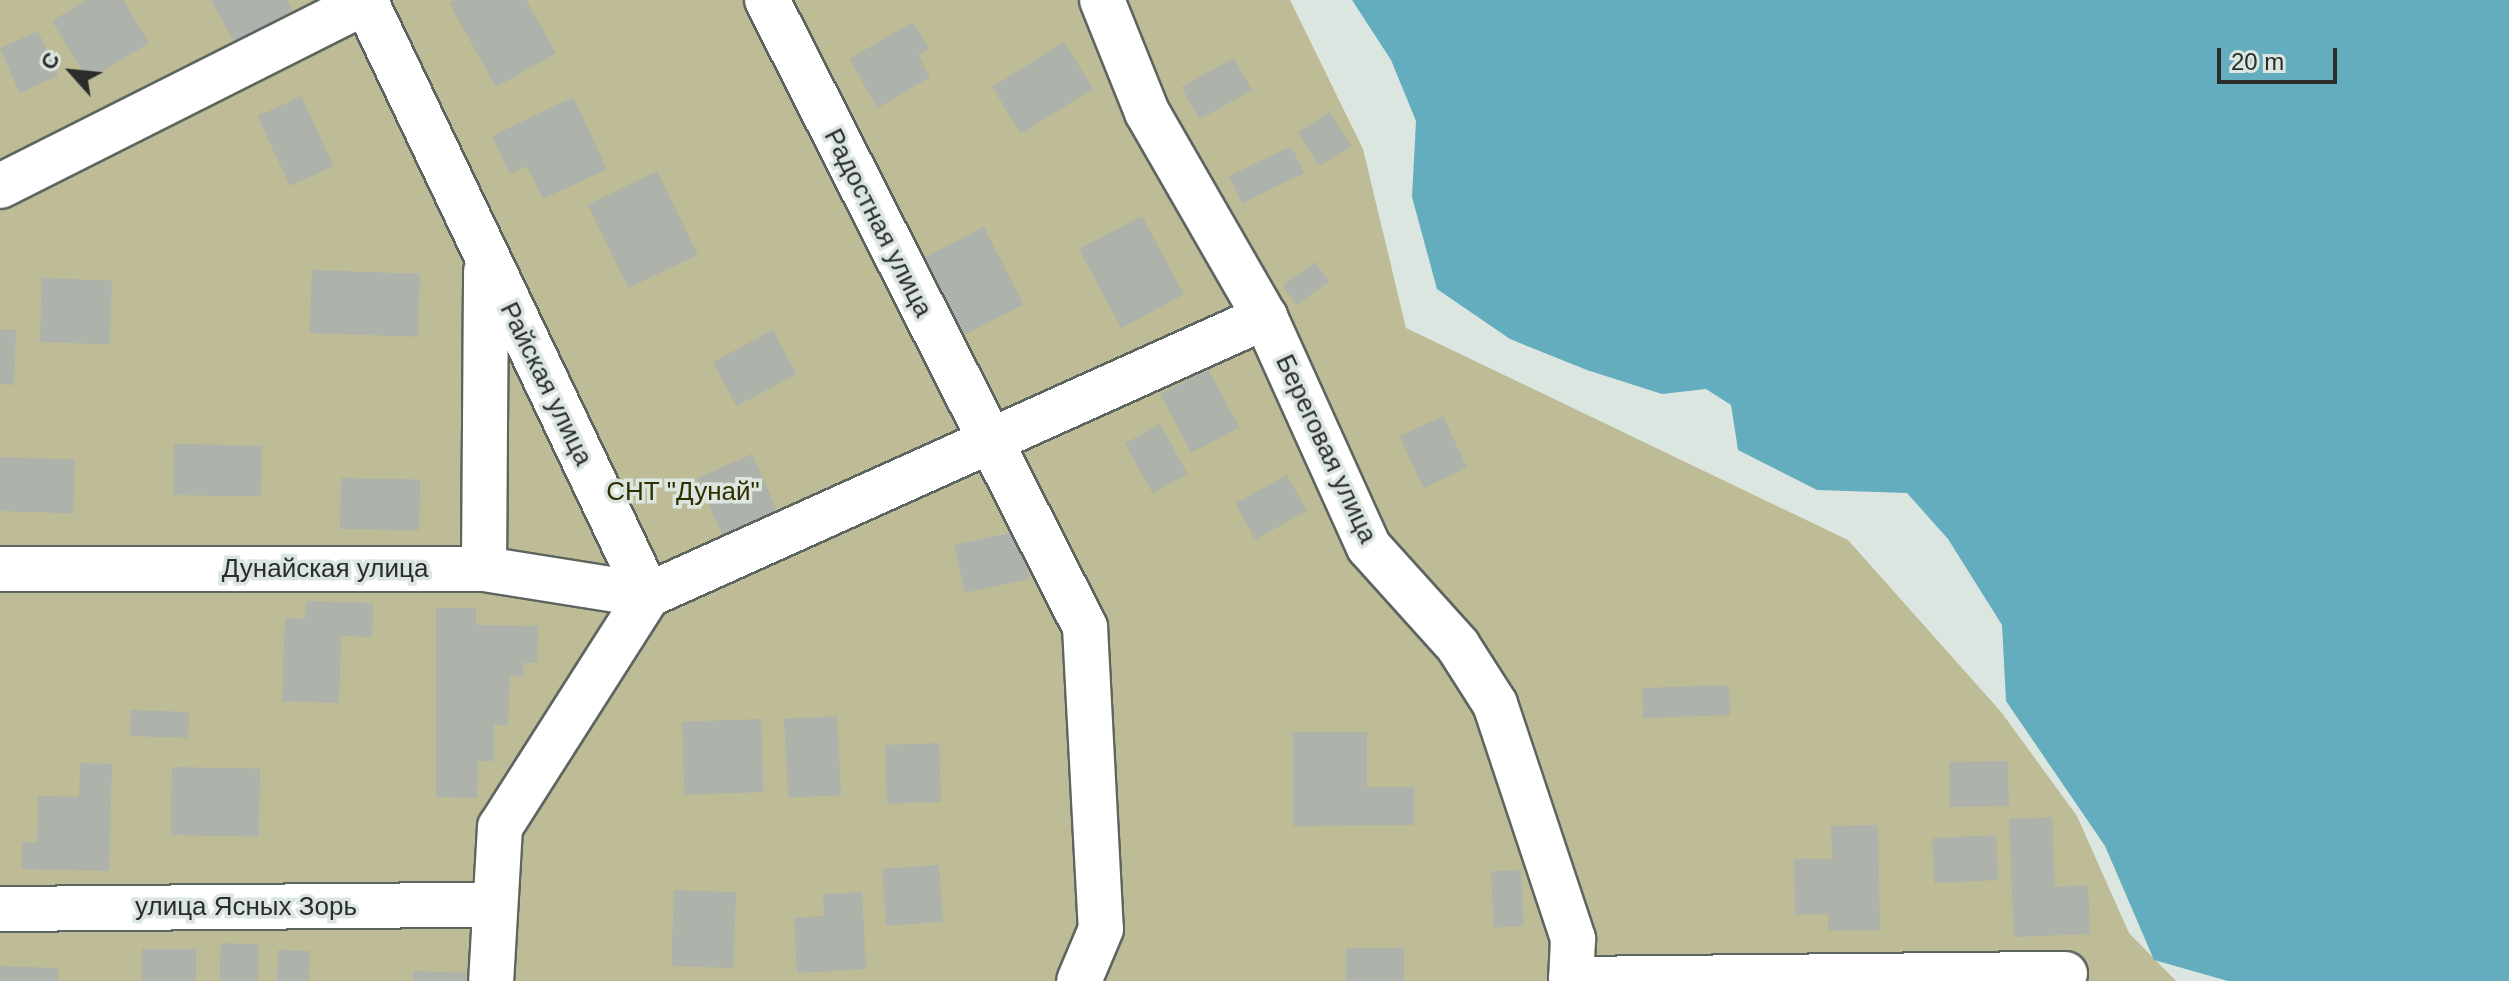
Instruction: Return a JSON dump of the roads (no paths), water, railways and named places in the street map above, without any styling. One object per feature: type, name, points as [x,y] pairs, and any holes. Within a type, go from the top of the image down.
[{"type":"street","name":"Радостная улица","points":[[767,0],[990,445],[1085,627],[1101,929],[1079,981]]},
{"type":"street","name":"Береговая улица","points":[[1102,0],[1147,112],[1265,317],[1369,547],[1458,646],[1495,704],[1573,939],[1571,980]]},
{"type":"street","points":[[0,186],[366,1]]},
{"type":"street","name":"Райская улица","points":[[366,1],[648,595]]},
{"type":"street","points":[[484,569],[486,259]]},
{"type":"street","points":[[491,981],[492,905],[500,827],[510,802],[648,595],[990,445],[1265,317]]},
{"type":"street","name":"Дунайская улица","points":[[0,569],[484,569],[648,595]]},
{"type":"street","name":"улица Ясных Зорь","points":[[0,909],[492,905]]},
{"type":"street","points":[[1571,980],[2065,974]]},
{"type":"water","points":[[1352,0],[2509,0],[2509,981],[2228,981],[2154,960],[2105,846],[2006,701],[2002,625],[1948,539],[1907,493],[1817,490],[1738,450],[1731,405],[1706,389],[1662,394],[1587,370],[1510,339],[1437,289],[1412,197],[1416,121],[1391,60]]},
{"type":"park label","name":"СНТ \"Дунай\"","points":[[683,492]]}]
